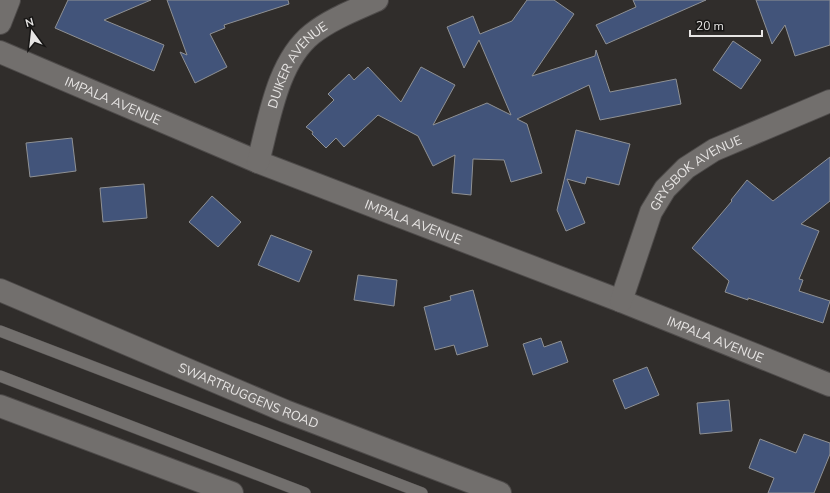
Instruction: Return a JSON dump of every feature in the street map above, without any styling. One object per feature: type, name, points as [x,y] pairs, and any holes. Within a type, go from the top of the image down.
[{"type":"street","points":[[0,23],[9,0]]},
{"type":"street","name":"DUIKER AVENUE","points":[[258,162],[278,87],[292,57],[311,35],[330,22],[377,0]]},
{"type":"street","name":"IMPALA AVENUE","points":[[0,52],[258,162],[621,302],[830,385]]},
{"type":"street","name":"GRYSBOK AVENUE","points":[[621,302],[651,212],[665,189],[686,168],[714,150],[830,101]]},
{"type":"street","name":"SWARTRUGGENS ROAD","points":[[0,290],[285,410],[500,493]]},
{"type":"street","points":[[0,406],[232,493]]},
{"type":"lane","points":[[0,332],[422,493]]},
{"type":"lane","points":[[0,376],[305,493]]},
{"type":"building","points":[[68,0],[151,0],[104,20],[164,45],[154,71],[55,28]]},
{"type":"building","points":[[167,0],[288,0],[289,4],[224,25],[225,28],[210,34],[227,67],[195,83],[180,52],[187,55]]},
{"type":"building","points":[[527,0],[554,0],[574,14],[532,76],[595,56],[596,50],[610,92],[676,79],[681,104],[600,120],[589,85],[517,119],[527,124],[542,173],[511,182],[504,160],[473,159],[471,195],[452,193],[455,155],[433,166],[418,136],[378,115],[344,147],[336,138],[326,148],[312,134],[313,132],[306,127],[334,100],[328,94],[349,74],[354,80],[368,67],[401,102],[421,67],[455,85],[433,125],[487,103],[511,115],[479,40],[464,68],[447,27],[473,16],[480,34],[512,21]]},
{"type":"building","points":[[633,0],[706,0],[606,44],[596,25],[636,7]]},
{"type":"building","points":[[756,0],[830,0],[830,45],[795,56],[785,25],[772,44]]},
{"type":"building","points":[[733,41],[761,60],[741,89],[713,70]]},
{"type":"building","points":[[576,130],[630,144],[619,185],[587,177],[585,184],[567,179],[585,223],[566,231],[557,210]]},
{"type":"building","points":[[72,138],[76,171],[30,177],[26,143]]},
{"type":"building","points":[[830,157],[830,201],[801,224],[819,231],[799,279],[803,280],[799,291],[830,301],[823,323],[748,298],[748,300],[725,292],[729,281],[692,248],[732,201],[731,200],[747,180],[773,201]]},
{"type":"building","points":[[144,184],[147,218],[103,222],[100,188]]},
{"type":"building","points":[[212,196],[241,222],[218,247],[189,222]]},
{"type":"building","points":[[271,235],[312,251],[299,282],[258,265]]},
{"type":"building","points":[[358,275],[397,280],[394,306],[354,300]]},
{"type":"building","points":[[473,290],[488,346],[457,355],[454,345],[435,350],[424,307],[451,300],[450,296]]},
{"type":"building","points":[[541,338],[544,347],[561,341],[568,362],[533,375],[523,344]]},
{"type":"building","points":[[647,367],[659,395],[625,409],[613,380]]},
{"type":"building","points":[[729,400],[732,431],[700,434],[697,403]]},
{"type":"building","points":[[804,434],[830,443],[830,454],[814,493],[768,493],[774,478],[749,468],[760,439],[796,453]]}]
